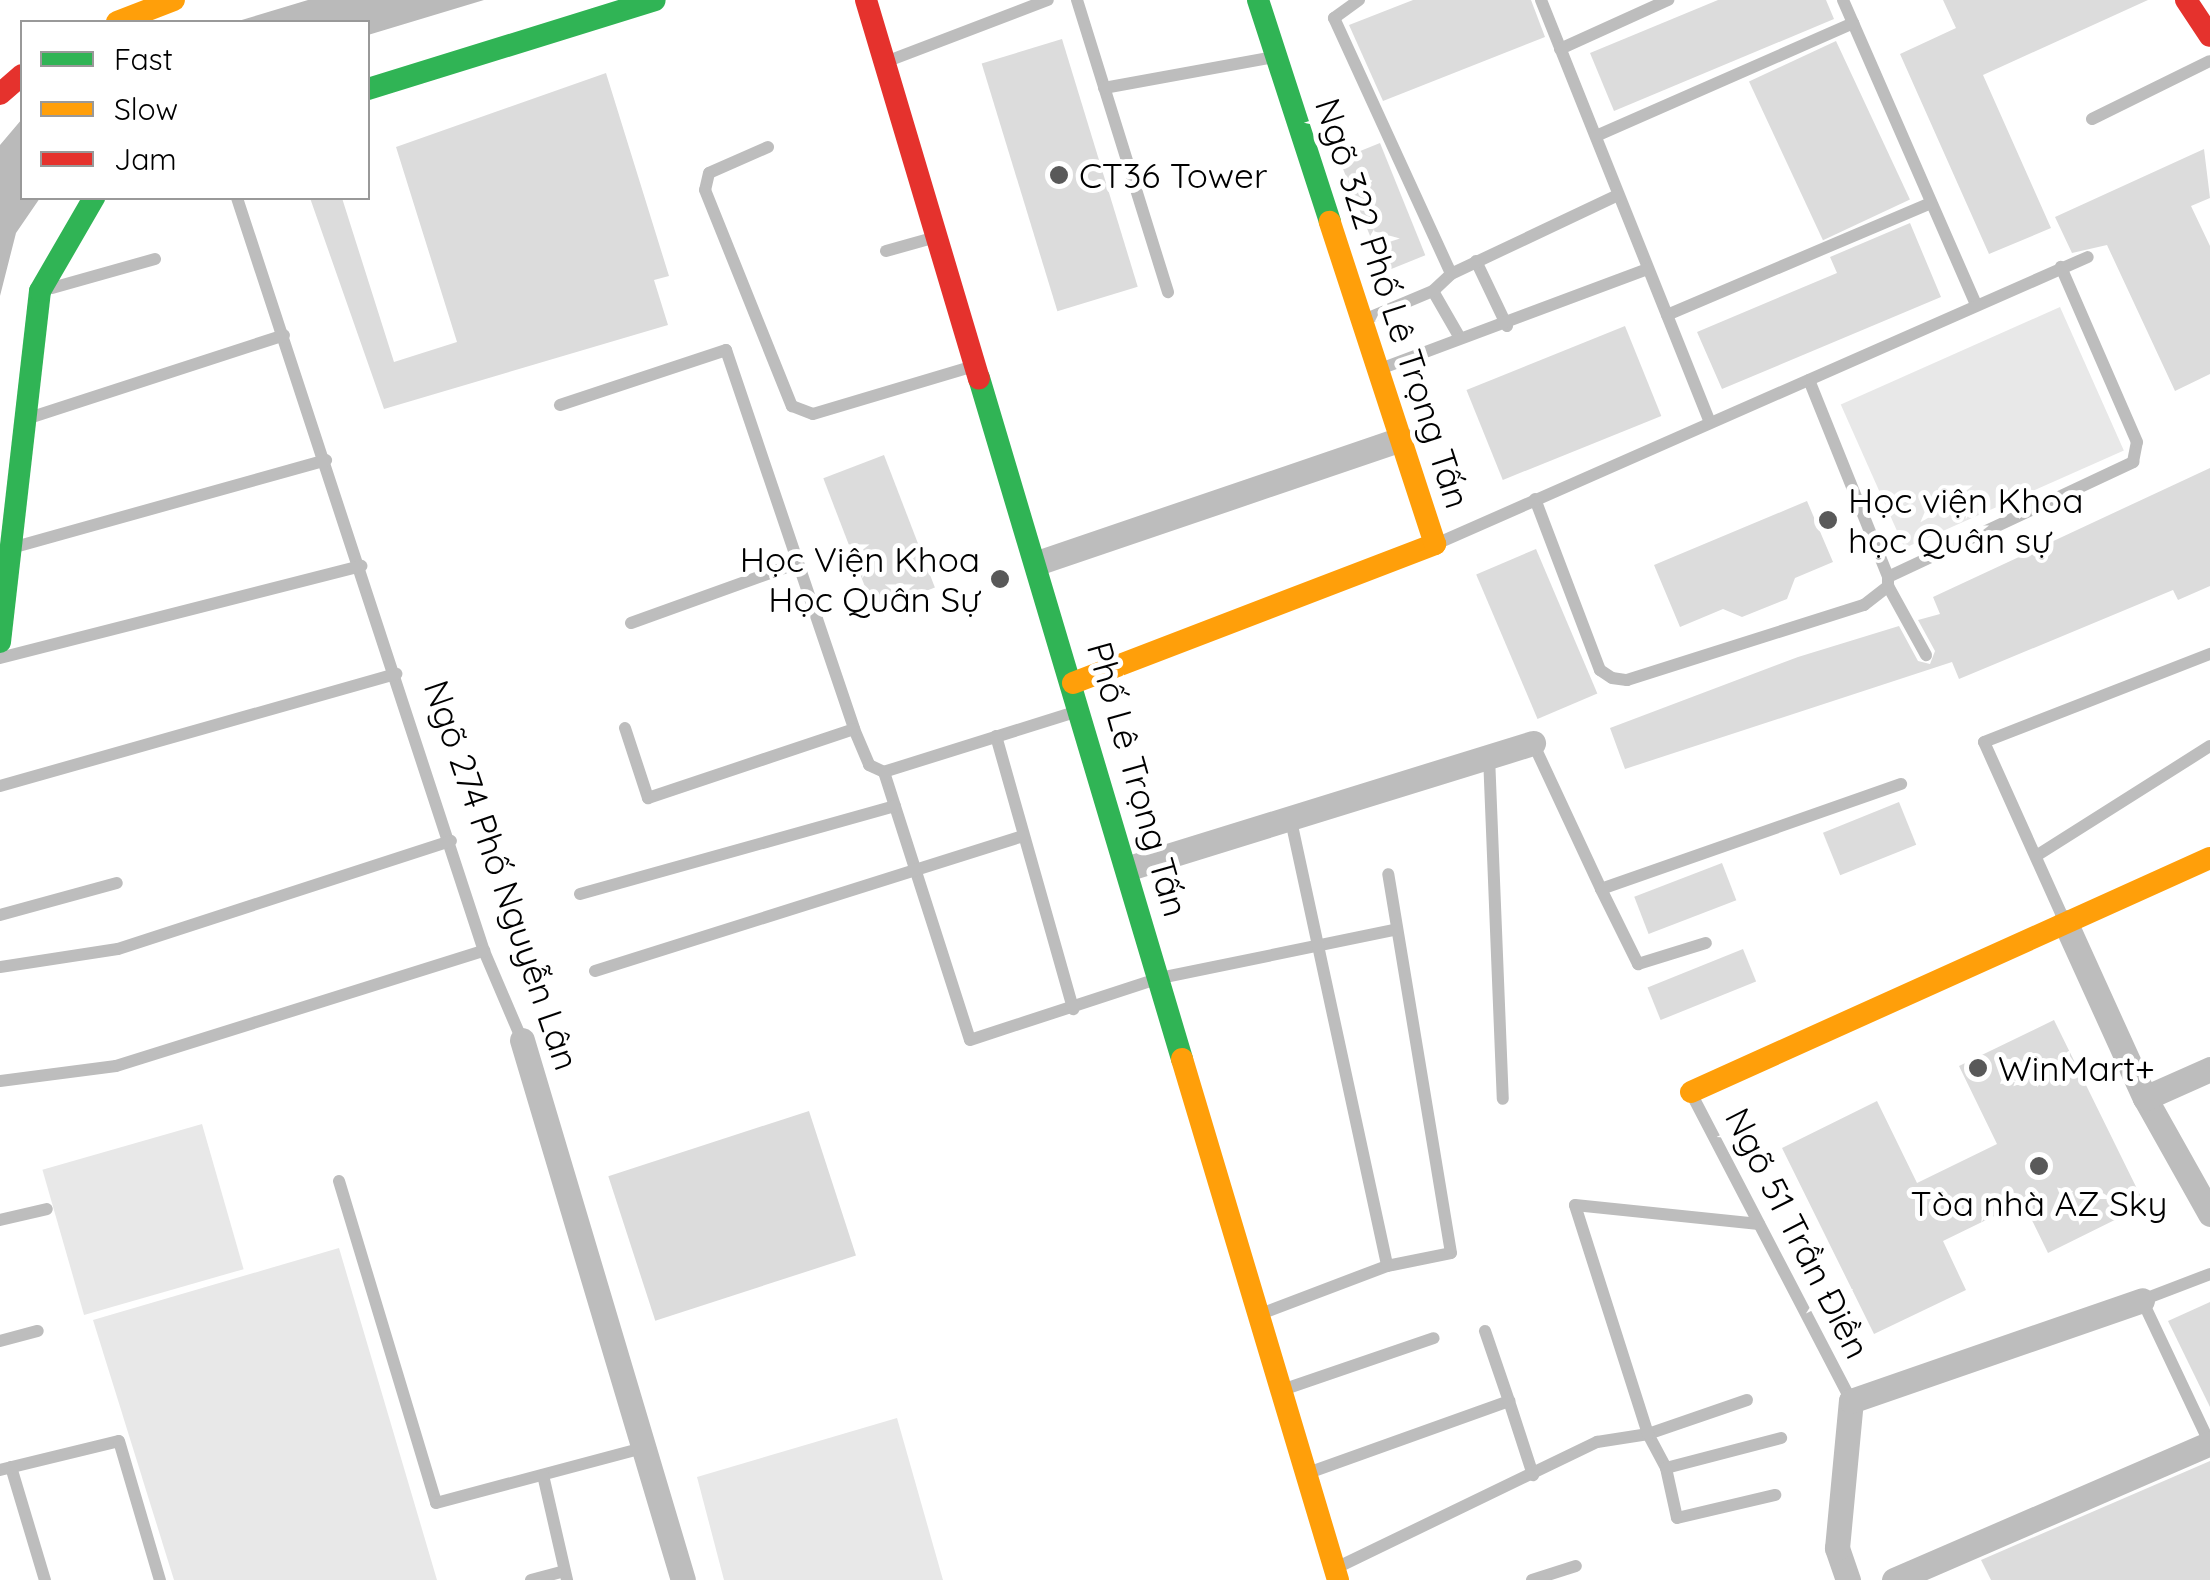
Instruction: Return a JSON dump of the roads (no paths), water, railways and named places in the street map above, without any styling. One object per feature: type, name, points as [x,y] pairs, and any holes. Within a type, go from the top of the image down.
[{"type":"street","points":[[122,20],[174,0]]},
{"type":"street","points":[[370,88],[578,32],[655,0]]},
{"type":"street","name":"Phố Lê Trọng Tấn","points":[[866,0],[888,61],[1082,710],[1256,1316],[1336,1574]]},
{"type":"street","name":"Ngõ 322 Phố Lê Trọng Tấn","points":[[1073,683],[1435,544],[1258,0]]},
{"type":"street","points":[[2186,0],[2210,36]]},
{"type":"street","points":[[0,94],[20,77]]},
{"type":"street","points":[[0,642],[40,291],[93,200]]},
{"type":"street","points":[[1037,563],[1401,439]]},
{"type":"street","points":[[1128,868],[1290,814],[1533,743]]},
{"type":"street","points":[[1691,1092],[2210,858]]},
{"type":"street","points":[[2066,922],[2145,1098],[2210,1214]]},
{"type":"street","name":"Ngõ 274 Phố Nguyễn Lân","points":[[522,1040],[683,1580]]},
{"type":"street","points":[[2145,1098],[2210,1069]]},
{"type":"street","points":[[1848,1580],[1837,1548],[1851,1402],[2142,1300]]},
{"type":"street","points":[[1894,1580],[2210,1443]]},
{"type":"lane","points":[[888,61],[1048,0]]},
{"type":"lane","points":[[1076,0],[1168,292]]},
{"type":"lane","points":[[1359,0],[1334,18],[1451,274]]},
{"type":"lane","points":[[1542,0],[1616,196],[1709,419]]},
{"type":"lane","points":[[1560,49],[1668,0]]},
{"type":"lane","points":[[1843,0],[1976,304]]},
{"type":"lane","points":[[1596,136],[1852,23]]},
{"type":"lane","points":[[1104,88],[1276,57]]},
{"type":"lane","points":[[2092,119],[2210,61]]},
{"type":"lane","points":[[768,147],[709,173],[705,190],[792,406],[813,414],[976,365]]},
{"type":"lane","points":[[1364,320],[1433,291],[1451,274],[1476,261],[1616,196]]},
{"type":"lane","name":"Ngõ 274 Phố Nguyễn Lân","points":[[238,200],[397,674],[484,951],[522,1040]]},
{"type":"lane","points":[[1667,315],[1931,203]]},
{"type":"lane","points":[[886,251],[939,236]]},
{"type":"lane","points":[[1435,544],[1709,419],[1809,380],[2088,257]]},
{"type":"lane","points":[[40,291],[155,259]]},
{"type":"lane","points":[[1476,261],[1508,326]]},
{"type":"lane","points":[[1534,499],[1600,670],[1612,678],[1628,680],[1864,605],[1888,582],[2133,462],[2137,442],[2061,267]]},
{"type":"lane","points":[[1380,369],[1460,338],[1508,326],[1648,268]]},
{"type":"lane","points":[[1433,291],[1460,338]]},
{"type":"lane","points":[[25,419],[284,335]]},
{"type":"lane","points":[[560,405],[726,350],[869,766],[884,772],[1082,710]]},
{"type":"lane","points":[[1809,380],[1888,582],[1926,654]]},
{"type":"lane","points":[[11,549],[326,460]]},
{"type":"lane","points":[[631,624],[798,563]]},
{"type":"lane","points":[[0,658],[361,566]]},
{"type":"lane","points":[[2066,922],[1984,742],[2210,654]]},
{"type":"lane","points":[[0,786],[397,674]]},
{"type":"lane","points":[[625,728],[648,798],[854,729]]},
{"type":"lane","points":[[996,736],[1073,1009]]},
{"type":"lane","points":[[1533,743],[1638,964],[1706,943]]},
{"type":"lane","points":[[2036,856],[2210,746]]},
{"type":"lane","points":[[1489,756],[1503,1099]]},
{"type":"lane","points":[[884,772],[970,1040],[1160,978],[1394,930]]},
{"type":"lane","points":[[1600,890],[1900,784]]},
{"type":"lane","points":[[580,894],[895,806]]},
{"type":"lane","points":[[1290,814],[1387,1266]]},
{"type":"lane","points":[[595,970],[1023,836]]},
{"type":"lane","points":[[0,967],[118,949],[451,841]]},
{"type":"lane","points":[[1256,1316],[1387,1266],[1451,1253],[1394,930],[1388,874]]},
{"type":"lane","points":[[0,915],[118,883]]},
{"type":"lane","points":[[0,1081],[116,1066],[484,951]]},
{"type":"lane","name":"Ngõ 51 Trần Điền","points":[[1691,1092],[1851,1402]]},
{"type":"lane","points":[[339,1181],[436,1504],[642,1448]]},
{"type":"lane","points":[[1759,1224],[1575,1205],[1648,1434],[1666,1468],[1677,1518],[1775,1495]]},
{"type":"lane","points":[[0,1220],[47,1209]]},
{"type":"lane","points":[[2210,1274],[2142,1300],[2210,1443]]},
{"type":"lane","points":[[0,1341],[38,1331]]},
{"type":"lane","points":[[1485,1331],[1534,1475]]},
{"type":"lane","points":[[1279,1391],[1434,1338]]},
{"type":"lane","points":[[1304,1474],[1509,1400]]},
{"type":"lane","points":[[1336,1574],[1597,1442],[1648,1434],[1747,1400]]},
{"type":"lane","points":[[1666,1468],[1781,1438]]},
{"type":"lane","points":[[45,1580],[5,1468],[119,1442],[160,1580]]},
{"type":"lane","points":[[531,1580],[566,1576],[544,1475]]},
{"type":"lane","points":[[1532,1580],[1576,1566]]},
{"type":"place","name":"CT36 Tower","points":[[1059,175]]},
{"type":"place","name":"Học viện Khoa học Quân sự","points":[[1828,520]]},
{"type":"place","name":"Học Viện Khoa Học Quân Sự","points":[[1000,579]]},
{"type":"place","name":"WinMart+","points":[[1978,1068]]},
{"type":"place","name":"Tòa nhà AZ Sky","points":[[2039,1166]]}]
